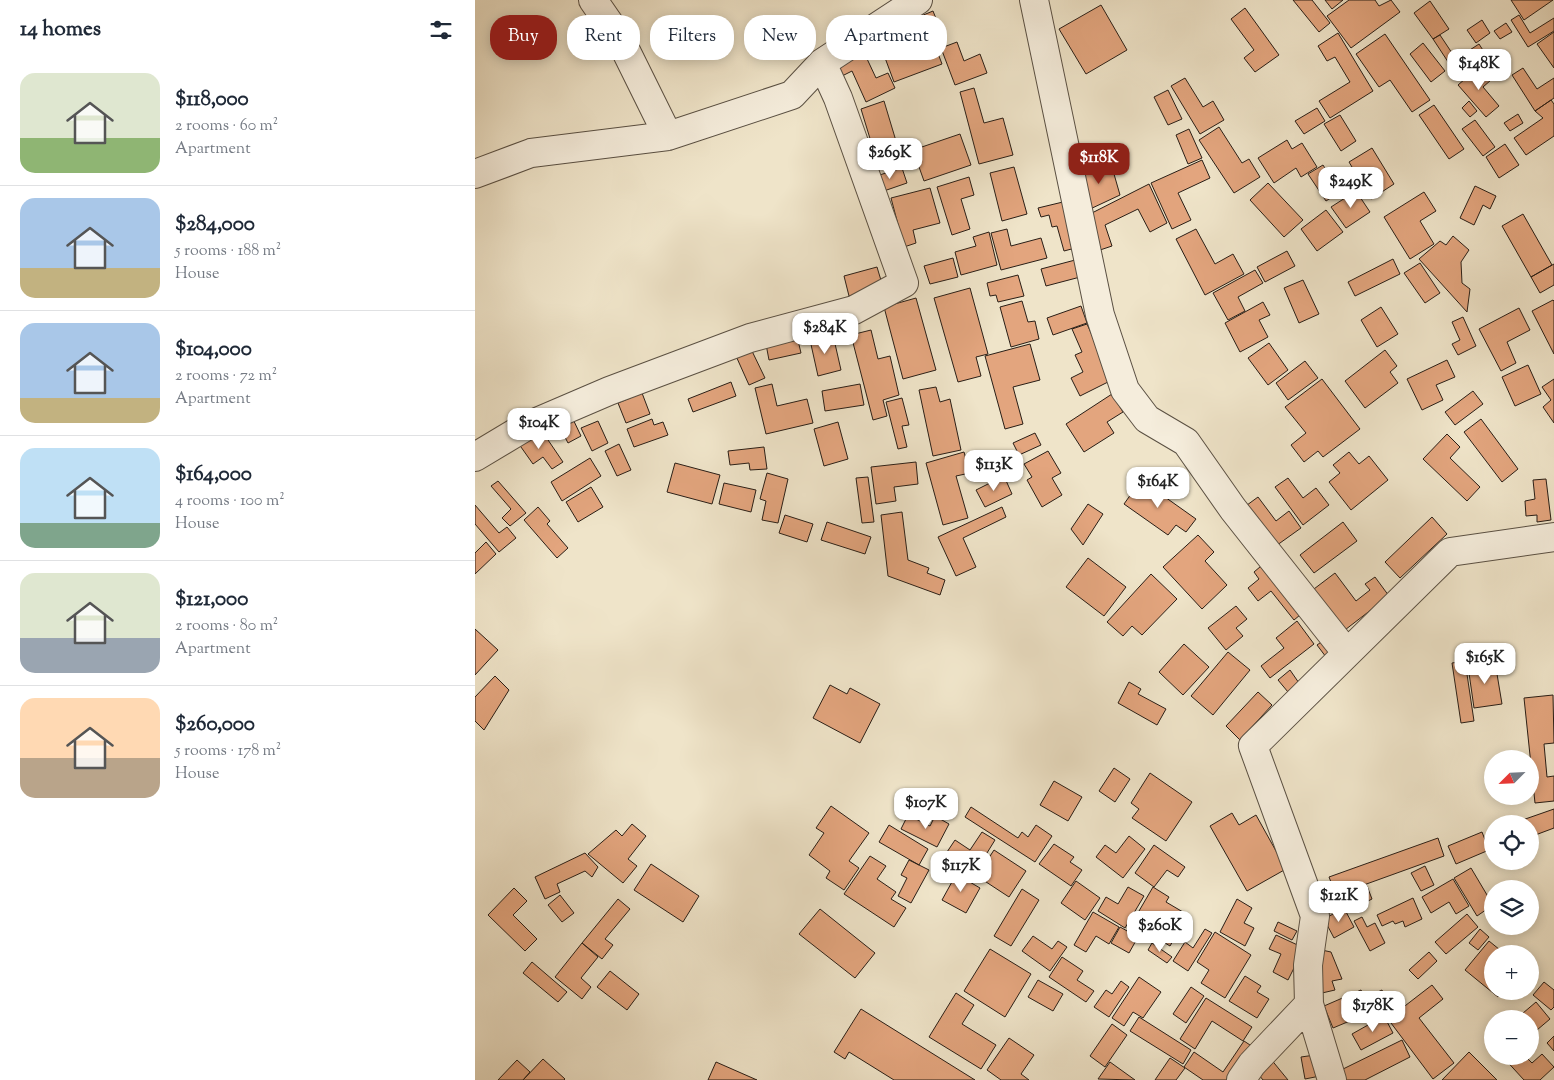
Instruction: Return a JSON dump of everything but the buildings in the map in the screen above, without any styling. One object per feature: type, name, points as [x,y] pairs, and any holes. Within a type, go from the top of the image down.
[{"type":"street","points":[[593,0],[620,39],[668,136]]},
{"type":"street","points":[[475,174],[531,152],[668,136],[792,95],[822,63],[918,0]]},
{"type":"street","points":[[1034,0],[1100,315],[1125,390],[1147,419],[1185,442],[1233,509],[1346,652]]},
{"type":"street","points":[[475,457],[525,427],[609,391],[750,338],[854,310],[904,283],[838,98],[822,63]]},
{"type":"street","points":[[1332,1080],[1309,1004],[1308,965],[1315,916],[1253,746],[1346,652],[1450,552],[1554,537]]},
{"type":"street","points":[[1241,1080],[1252,1064],[1309,1004]]}]
